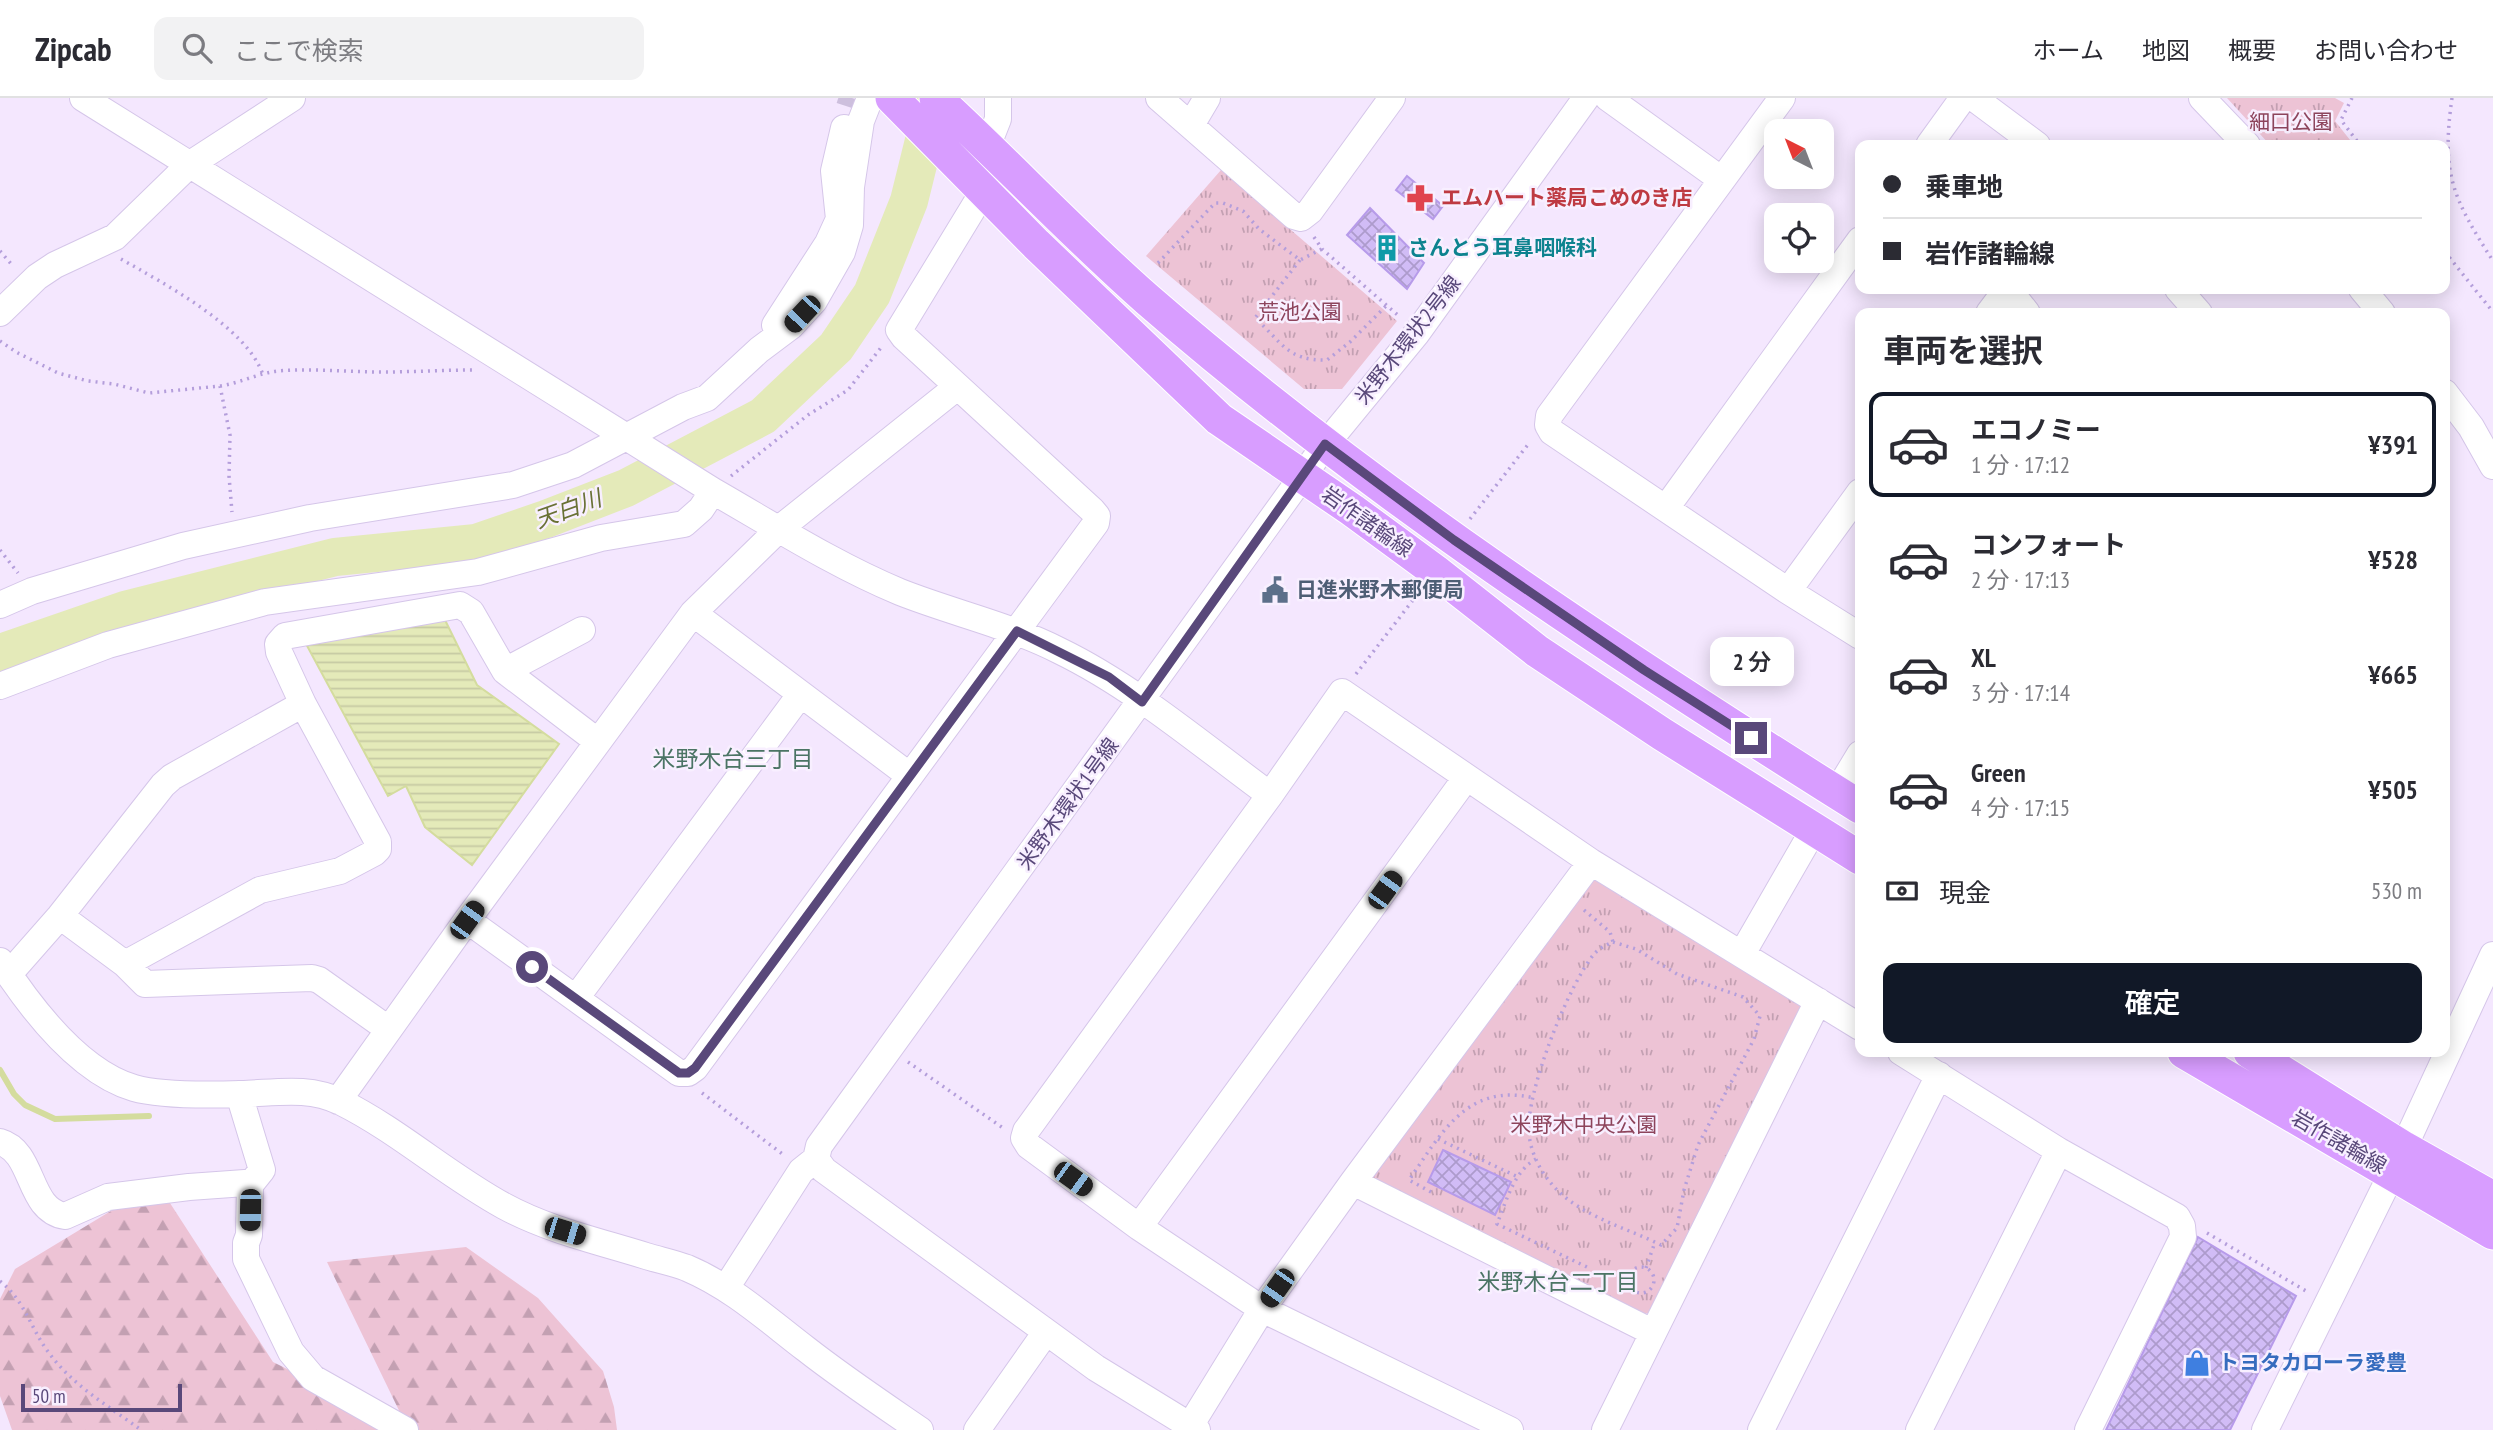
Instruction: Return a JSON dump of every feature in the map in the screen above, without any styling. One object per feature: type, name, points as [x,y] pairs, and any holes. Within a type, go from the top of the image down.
[{"type":"main road","name":"岩作諸輪線","points":[[892,98],[1219,419],[1435,571],[1537,651],[1662,734],[1855,855]]},
{"type":"main road","name":"岩作諸輪線","points":[[936,98],[1148,300],[1325,444],[1454,540],[1644,670],[1848,799]]},
{"type":"main road","name":"岩作諸輪線","points":[[2194,1057],[2398,1161],[2493,1198]]},
{"type":"main road","name":"岩作諸輪線","points":[[2257,1057],[2493,1233]]},
{"type":"street","points":[[83,98],[779,529],[849,568],[892,588],[1017,631],[1109,677],[1270,795]]},
{"type":"street","points":[[0,313],[37,277],[55,265],[115,237],[190,165],[292,98]]},
{"type":"street","points":[[977,137],[998,119],[998,98]]},
{"type":"street","points":[[1159,98],[1294,216],[1301,218],[1310,211],[1392,98]]},
{"type":"street","points":[[1191,125],[1207,98]]},
{"type":"street","name":"米野木環状2号線","points":[[1325,444],[1417,333],[1586,98]]},
{"type":"street","points":[[1608,98],[1722,180]]},
{"type":"street","points":[[1782,98],[1549,416],[1548,425],[1552,432],[1788,591],[1855,633]]},
{"type":"street","points":[[1933,140],[1963,98]]},
{"type":"street","points":[[1974,98],[2030,140]]},
{"type":"street","points":[[2202,98],[2242,140]]},
{"type":"street","points":[[0,605],[32,591],[183,546],[310,519],[513,485],[573,465],[682,407],[707,398],[791,326],[814,302],[842,252],[850,225],[851,187],[861,121],[860,103]]},
{"type":"street","points":[[467,920],[679,1073],[688,1073],[695,1068],[1096,523],[1097,516],[899,330],[974,181]]},
{"type":"street","points":[[1666,508],[1855,247]]},
{"type":"street","points":[[2011,294],[2023,308]]},
{"type":"street","points":[[2182,294],[2195,308]]},
{"type":"street","points":[[2366,294],[2378,308]]},
{"type":"street","points":[[338,1101],[597,741],[693,613],[779,529],[957,387]]},
{"type":"street","points":[[2450,400],[2471,427],[2493,466]]},
{"type":"street","name":"米野木環状1号線","points":[[726,1288],[813,1164],[819,1146],[1142,702],[1325,444]]},
{"type":"street","points":[[0,686],[108,646],[265,602],[478,572],[601,538],[684,524],[701,509],[708,487]]},
{"type":"street","points":[[1788,591],[1855,499]]},
{"type":"street","points":[[125,964],[260,890],[340,871],[378,849],[378,842],[303,704],[279,652],[278,644],[285,636],[460,606],[471,612],[505,671],[597,741]]},
{"type":"street","points":[[693,613],[910,776]]},
{"type":"street","points":[[505,671],[582,630]]},
{"type":"street","points":[[1510,1430],[1262,1309],[1139,1227],[1029,1146],[1024,1138],[1026,1131],[1342,692],[1591,862],[1855,1024]]},
{"type":"street","points":[[576,998],[800,695]]},
{"type":"street","points":[[303,704],[172,777],[60,916],[4,967],[52,1031],[88,1064],[132,1088],[156,1092],[239,1094],[302,1090],[338,1101],[383,1124],[506,1207],[545,1225],[685,1267],[726,1288],[851,1383],[920,1430]]},
{"type":"street","points":[[1848,799],[1855,773]]},
{"type":"street","points":[[1139,1227],[1466,778]]},
{"type":"street","points":[[1742,954],[1814,829]]},
{"type":"street","points":[[813,1164],[1125,1387],[1194,1428],[1262,1309],[1591,862]]},
{"type":"street","points":[[60,916],[151,985],[312,978],[319,980],[388,1029]]},
{"type":"street","points":[[2450,1048],[2493,955]]},
{"type":"street","points":[[1605,1430],[1818,1001]]},
{"type":"street","points":[[1909,1057],[2059,1151],[2177,1217],[2182,1226],[2183,1237],[2088,1430]]},
{"type":"street","points":[[2265,1430],[2398,1161],[2446,1057]]},
{"type":"street","points":[[1761,1430],[1939,1075]]},
{"type":"street","points":[[239,1094],[262,1170],[250,1185],[246,1259],[291,1352],[313,1378],[405,1430]]},
{"type":"street","points":[[0,1142],[19,1156],[40,1198],[65,1216],[108,1197],[189,1187],[245,1183],[250,1185]]},
{"type":"street","points":[[1919,1430],[2059,1151]]},
{"type":"street","points":[[1353,1182],[1652,1332]]},
{"type":"street","points":[[977,1430],[1046,1332]]},
{"type":"path","points":[[2353,98],[2341,120],[2356,140]]},
{"type":"path","points":[[2448,140],[2452,98]]},
{"type":"path","points":[[2450,170],[2457,201],[2493,261]]},
{"type":"path","points":[[1158,263],[1215,203],[1243,211],[1259,229],[1300,260]]},
{"type":"path","points":[[1301,218],[1322,249],[1417,333]]},
{"type":"path","points":[[98,246],[189,299],[228,329],[260,367],[263,375]]},
{"type":"path","points":[[1322,249],[1300,260],[1255,318],[1279,342],[1300,358],[1327,360],[1350,342],[1387,305]]},
{"type":"path","points":[[2450,258],[2493,313]]},
{"type":"path","points":[[708,487],[808,415],[848,390],[894,327],[903,323]]},
{"type":"path","points":[[0,341],[58,373],[149,393],[239,384],[274,372],[337,369],[380,372],[480,370],[494,366],[500,358]]},
{"type":"path","points":[[220,386],[230,435],[229,476],[234,535]]},
{"type":"path","points":[[1454,540],[1549,416]]},
{"type":"path","points":[[1342,692],[1435,571]]},
{"type":"path","points":[[1566,895],[1610,932],[1613,942]]},
{"type":"path","points":[[1613,942],[1636,949],[1676,974],[1743,997],[1760,1016],[1754,1040],[1698,1145],[1684,1190],[1677,1228],[1661,1245],[1573,1203],[1549,1181],[1536,1159],[1529,1135],[1528,1120],[1543,1062],[1562,1012],[1594,954],[1613,942]]},
{"type":"path","points":[[889,1049],[1029,1146]]},
{"type":"path","points":[[679,1073],[723,1111],[813,1164]]},
{"type":"path","points":[[1433,1193],[1409,1180],[1451,1121],[1479,1102],[1507,1095],[1534,1098]]},
{"type":"path","points":[[1438,1139],[1518,1177]]},
{"type":"path","points":[[1536,1159],[1524,1167],[1497,1224],[1591,1269]]},
{"type":"path","points":[[2182,1226],[2196,1227],[2326,1303]]},
{"type":"path","points":[[1646,1268],[1655,1242]]},
{"type":"path","points":[[1639,1267],[1646,1268],[1653,1274],[1652,1285],[1643,1293],[1637,1292],[1629,1284],[1630,1273],[1639,1267]]},
{"type":"path","points":[[0,1282],[15,1293],[49,1353],[76,1380],[141,1430]]},
{"type":"green space","name":"細口公園","points":[[2227,98],[2335,98],[2344,103],[2335,121],[2350,140],[2265,140]]},
{"type":"green space","name":"荒池公園","points":[[1221,170],[1397,321],[1342,389],[1304,389],[1146,256]]},
{"type":"green space","name":"米野木中央公園","points":[[1598,878],[1800,1000],[1802,1012],[1652,1311],[1641,1316],[1375,1184],[1372,1174],[1586,880]]},
{"type":"green space","points":[[157,1183],[273,1362],[408,1429],[327,1262],[466,1247],[538,1298],[603,1371],[614,1407],[617,1430],[12,1430],[0,1396],[0,1299],[15,1269]]},
{"type":"shaded area","points":[[445,620],[477,685],[559,744],[472,865],[425,827],[406,786],[388,796],[305,642]]},
{"type":"building","name":"エムハート薬局こめのき店","points":[[1407,176],[1443,206],[1433,219],[1396,190]]},
{"type":"building","name":"さんとう耳鼻咽喉科","points":[[1370,208],[1424,263],[1407,289],[1347,235]]},
{"type":"building","points":[[1443,1150],[1511,1182],[1495,1215],[1428,1182]]},
{"type":"building","name":"トヨタカローラ愛豊","points":[[2198,1237],[2296,1296],[2230,1430],[2106,1430]]},
{"type":"waterway","name":"天白川","points":[[0,653],[125,610],[335,557],[476,543],[626,488],[763,416],[836,347],[872,294],[909,201],[934,100]]},
{"type":"waterway","points":[[0,1070],[14,1094],[25,1105],[55,1119],[149,1116]]},
{"type":"tunnel","points":[[849,107],[852,98]]},
{"type":"place","name":"エムハート薬局こめのき店","points":[[1420,198]]},
{"type":"place","name":"さんとう耳鼻咽喉科","points":[[1387,248]]},
{"type":"place","name":"日進米野木郵便局","points":[[1275,590]]},
{"type":"place","name":"トヨタカローラ愛豊","points":[[2197,1363]]},
{"type":"district","name":"米野木台三丁目","points":[[733,759]]},
{"type":"district","name":"米野木台二丁目","points":[[1558,1282]]},
{"type":"route","points":[[532,967],[679,1073],[688,1073],[695,1068],[1017,631],[1109,677],[1142,702],[1325,444],[1454,540],[1644,670],[1751,738]]}]
